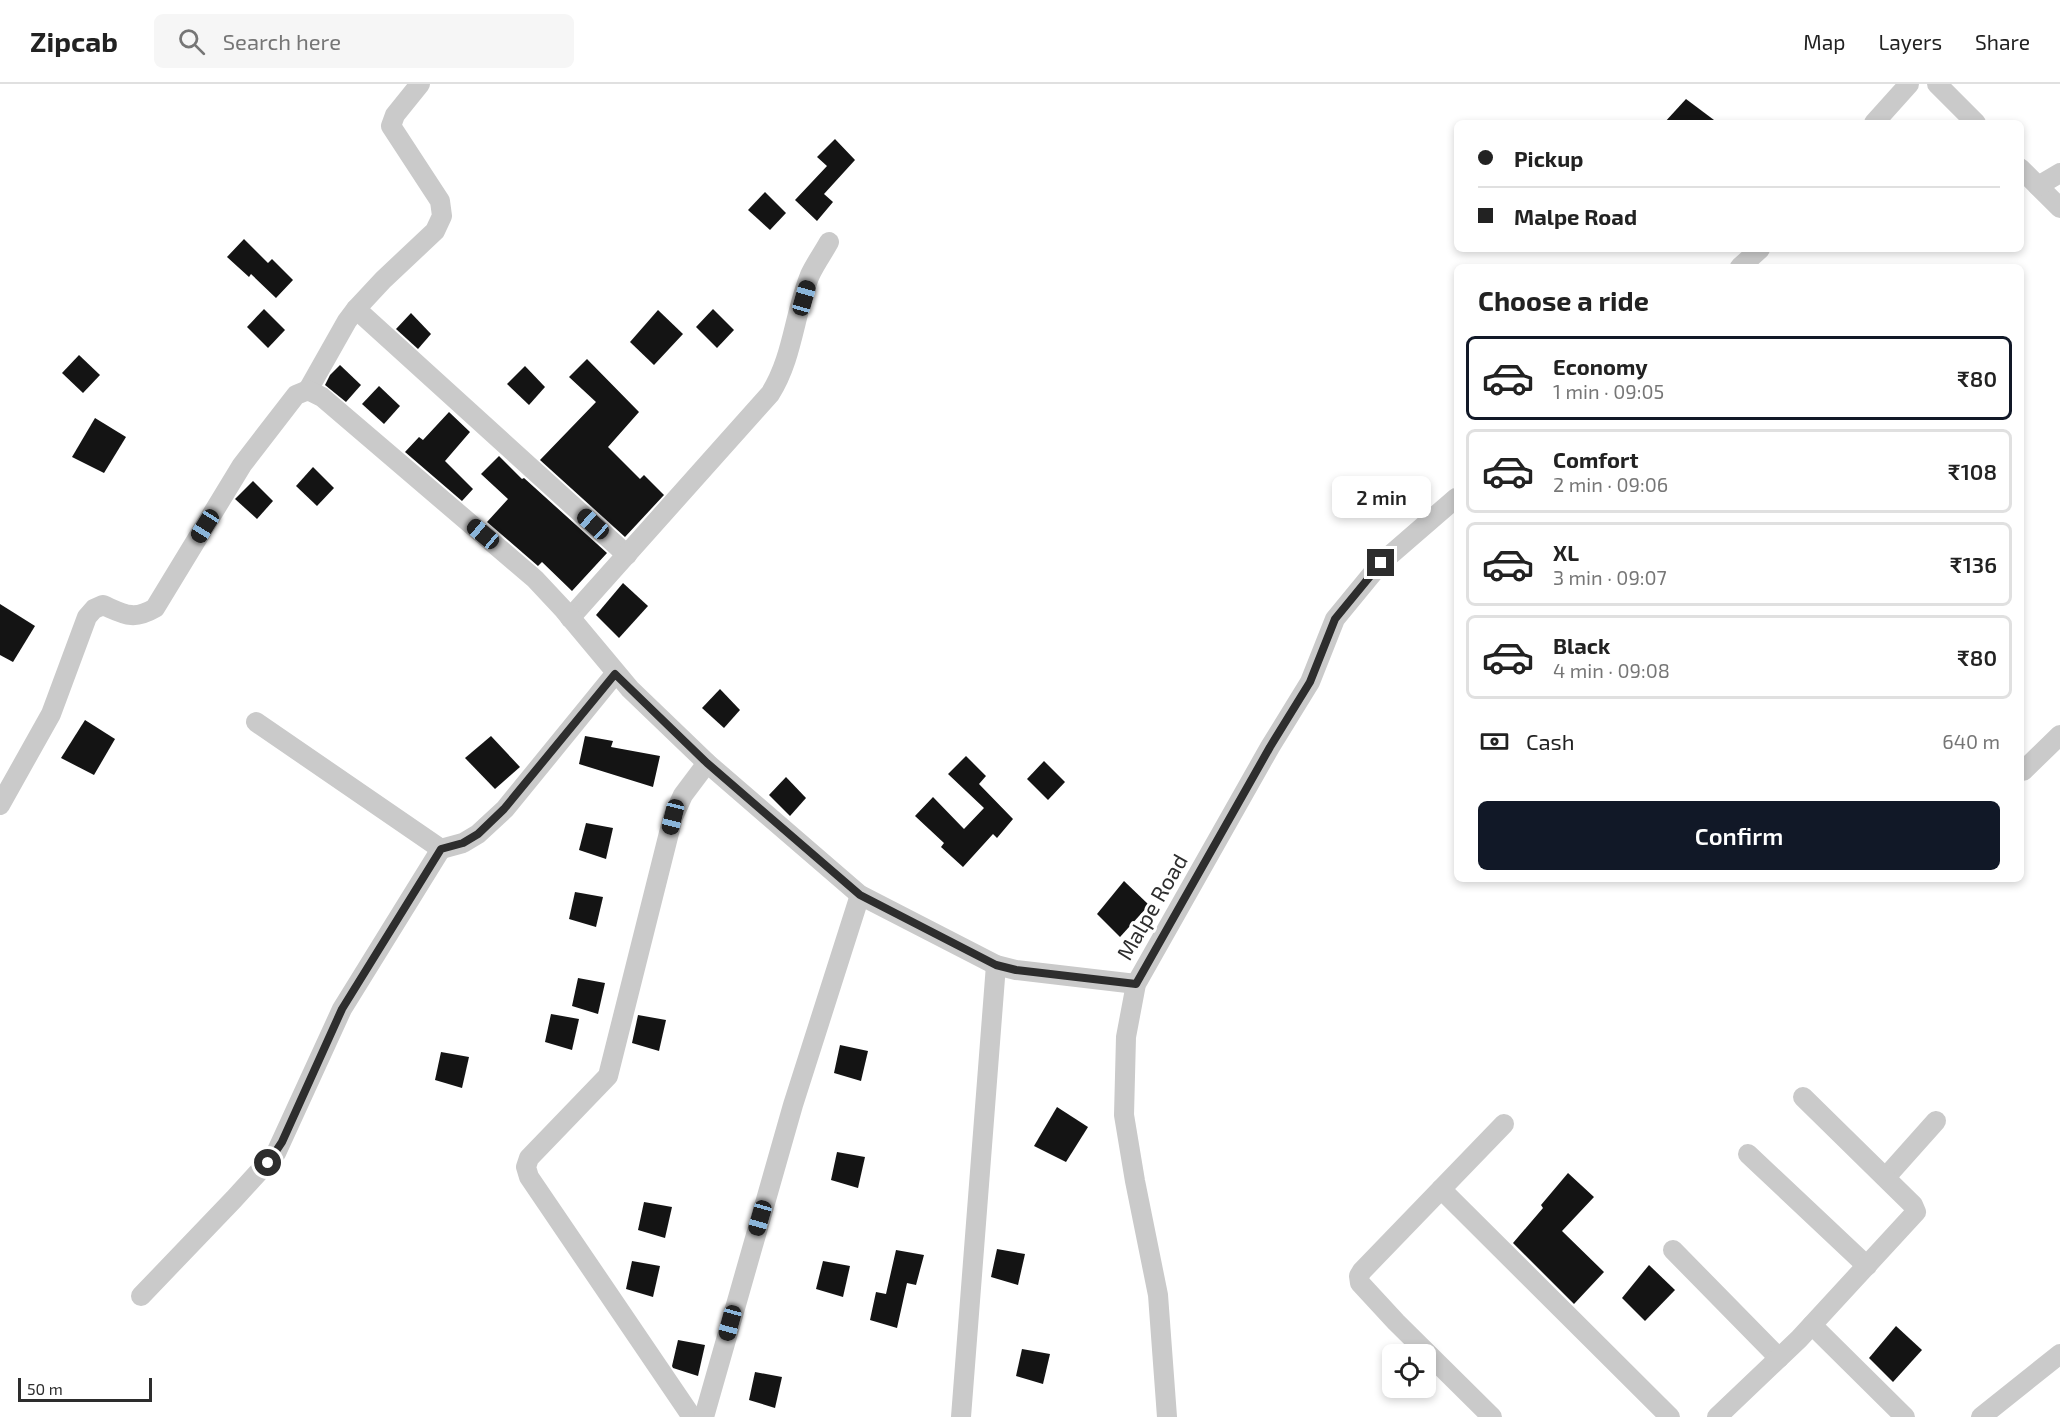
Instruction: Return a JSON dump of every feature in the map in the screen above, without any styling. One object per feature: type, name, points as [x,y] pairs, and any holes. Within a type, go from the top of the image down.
[{"type":"street","points":[[0,805],[51,714],[87,617],[94,609],[103,605],[131,616],[145,614],[155,608],[243,465],[296,395],[308,390],[347,321],[356,309],[435,231],[442,216],[440,201],[391,126],[395,115],[420,84]]},
{"type":"street","points":[[1877,120],[1908,84]]},
{"type":"street","points":[[1937,84],[1973,120]]},
{"type":"street","points":[[2024,172],[2060,208]]},
{"type":"street","points":[[2038,186],[2060,173]]},
{"type":"street","points":[[570,618],[770,394],[779,380],[810,275],[829,242]]},
{"type":"street","points":[[1743,264],[1757,252]]},
{"type":"street","points":[[356,309],[627,555]]},
{"type":"street","points":[[308,390],[322,397],[535,579],[615,674],[707,763],[860,895],[996,965],[1016,970],[1136,984]]},
{"type":"street","name":"Malpe Road","points":[[1167,1417],[1158,1295],[1124,1115],[1126,1037],[1136,984],[1270,747],[1310,682],[1335,619],[1381,563],[1454,500]]},
{"type":"street","points":[[141,1296],[276,1153],[342,1009],[441,849],[463,843],[478,834],[504,809],[615,674]]},
{"type":"street","points":[[256,722],[441,849]]},
{"type":"street","points":[[2024,770],[2060,735]]},
{"type":"street","points":[[692,1417],[529,1177],[526,1167],[529,1158],[608,1076],[673,817],[683,795],[707,763]]},
{"type":"street","points":[[704,1417],[793,1105],[860,895]]},
{"type":"street","points":[[961,1417],[996,965]]},
{"type":"street","points":[[1717,1417],[1812,1325],[1914,1216],[1916,1209],[1803,1097]]},
{"type":"street","points":[[1886,1177],[1936,1121]]},
{"type":"street","points":[[1492,1417],[1396,1322],[1360,1283],[1359,1276],[1504,1124]]},
{"type":"street","points":[[1748,1154],[1867,1266]]},
{"type":"street","points":[[1441,1189],[1670,1417]]},
{"type":"street","points":[[1673,1250],[1779,1358]]},
{"type":"street","points":[[1812,1325],[1905,1417]]},
{"type":"street","points":[[1981,1417],[2060,1354]]},
{"type":"building","points":[[1686,99],[1714,120],[1667,120]]},
{"type":"building","points":[[835,139],[855,160],[824,194],[833,202],[817,221],[795,200],[827,166],[817,157]]},
{"type":"building","points":[[765,192],[786,213],[770,230],[748,210]]},
{"type":"building","points":[[244,239],[268,263],[272,259],[293,280],[276,298],[251,274],[249,277],[227,257]]},
{"type":"building","points":[[264,309],[285,330],[268,348],[247,327]]},
{"type":"building","points":[[713,309],[734,330],[717,348],[696,327]]},
{"type":"building","points":[[658,310],[683,334],[654,365],[630,342]]},
{"type":"building","points":[[411,313],[431,334],[418,349],[396,329]]},
{"type":"building","points":[[79,355],[100,375],[83,393],[62,373]]},
{"type":"building","points":[[587,359],[639,412],[608,447],[640,479],[644,475],[664,495],[625,537],[540,460],[596,402],[569,377]]},
{"type":"building","points":[[340,365],[361,385],[346,402],[325,385],[330,375]]},
{"type":"building","points":[[525,366],[545,387],[529,405],[507,384]]},
{"type":"building","points":[[379,386],[400,406],[384,424],[362,404]]},
{"type":"building","points":[[449,412],[470,432],[445,461],[473,489],[462,501],[405,452],[419,437],[423,440]]},
{"type":"building","points":[[95,418],[126,437],[104,473],[72,457]]},
{"type":"building","points":[[499,456],[607,553],[572,591],[542,562],[538,566],[487,522],[508,499],[481,474]]},
{"type":"building","points":[[313,467],[334,488],[317,506],[296,486]]},
{"type":"building","points":[[253,481],[273,501],[257,519],[235,499]]},
{"type":"building","points":[[623,583],[648,606],[619,638],[596,615]]},
{"type":"building","points":[[0,604],[35,626],[13,662],[0,655]]},
{"type":"building","points":[[720,689],[740,710],[724,728],[702,708]]},
{"type":"building","points":[[85,720],[115,739],[94,775],[61,758]]},
{"type":"building","points":[[491,736],[520,767],[495,789],[465,758]]},
{"type":"building","points":[[585,736],[613,741],[611,747],[660,756],[653,787],[579,764]]},
{"type":"building","points":[[966,756],[986,776],[979,784],[1013,819],[997,838],[993,834],[963,867],[941,847],[944,843],[915,816],[933,797],[964,829],[984,808],[948,774]]},
{"type":"building","points":[[1044,761],[1065,782],[1048,800],[1027,779]]},
{"type":"building","points":[[786,777],[806,798],[790,816],[769,795]]},
{"type":"building","points":[[586,823],[613,828],[606,859],[579,850]]},
{"type":"building","points":[[1124,881],[1149,905],[1120,937],[1097,914]]},
{"type":"building","points":[[575,892],[603,897],[596,927],[569,919]]},
{"type":"building","points":[[578,978],[605,983],[598,1014],[572,1006]]},
{"type":"building","points":[[551,1014],[579,1019],[572,1050],[545,1042]]},
{"type":"building","points":[[638,1015],[666,1020],[659,1051],[632,1043]]},
{"type":"building","points":[[840,1045],[868,1051],[861,1081],[834,1073]]},
{"type":"building","points":[[441,1052],[469,1057],[462,1088],[435,1080]]},
{"type":"building","points":[[1057,1107],[1088,1127],[1066,1162],[1034,1146]]},
{"type":"building","points":[[837,1152],[865,1157],[858,1188],[831,1180]]},
{"type":"building","points":[[1568,1173],[1594,1197],[1562,1231],[1604,1272],[1574,1304],[1513,1243],[1543,1208],[1541,1205]]},
{"type":"building","points":[[644,1202],[672,1207],[665,1238],[638,1230]]},
{"type":"building","points":[[997,1249],[1025,1254],[1018,1285],[991,1277]]},
{"type":"building","points":[[896,1250],[924,1255],[916,1285],[907,1283],[897,1328],[870,1320],[876,1292],[886,1294]]},
{"type":"building","points":[[632,1261],[660,1266],[653,1297],[626,1289]]},
{"type":"building","points":[[823,1261],[850,1266],[843,1297],[816,1289]]},
{"type":"building","points":[[1649,1265],[1675,1290],[1645,1321],[1622,1298]]},
{"type":"building","points":[[1896,1326],[1922,1350],[1893,1382],[1869,1358]]},
{"type":"building","points":[[678,1340],[705,1345],[698,1376],[673,1368]]},
{"type":"building","points":[[1022,1349],[1050,1354],[1043,1384],[1016,1376]]},
{"type":"building","points":[[755,1372],[782,1377],[775,1408],[749,1400]]},
{"type":"route","points":[[268,1163],[282,1142],[342,1009],[441,849],[463,843],[494,820],[615,674],[707,763],[860,895],[996,965],[1016,970],[1136,984],[1270,747],[1310,682],[1335,619],[1381,563]]}]
